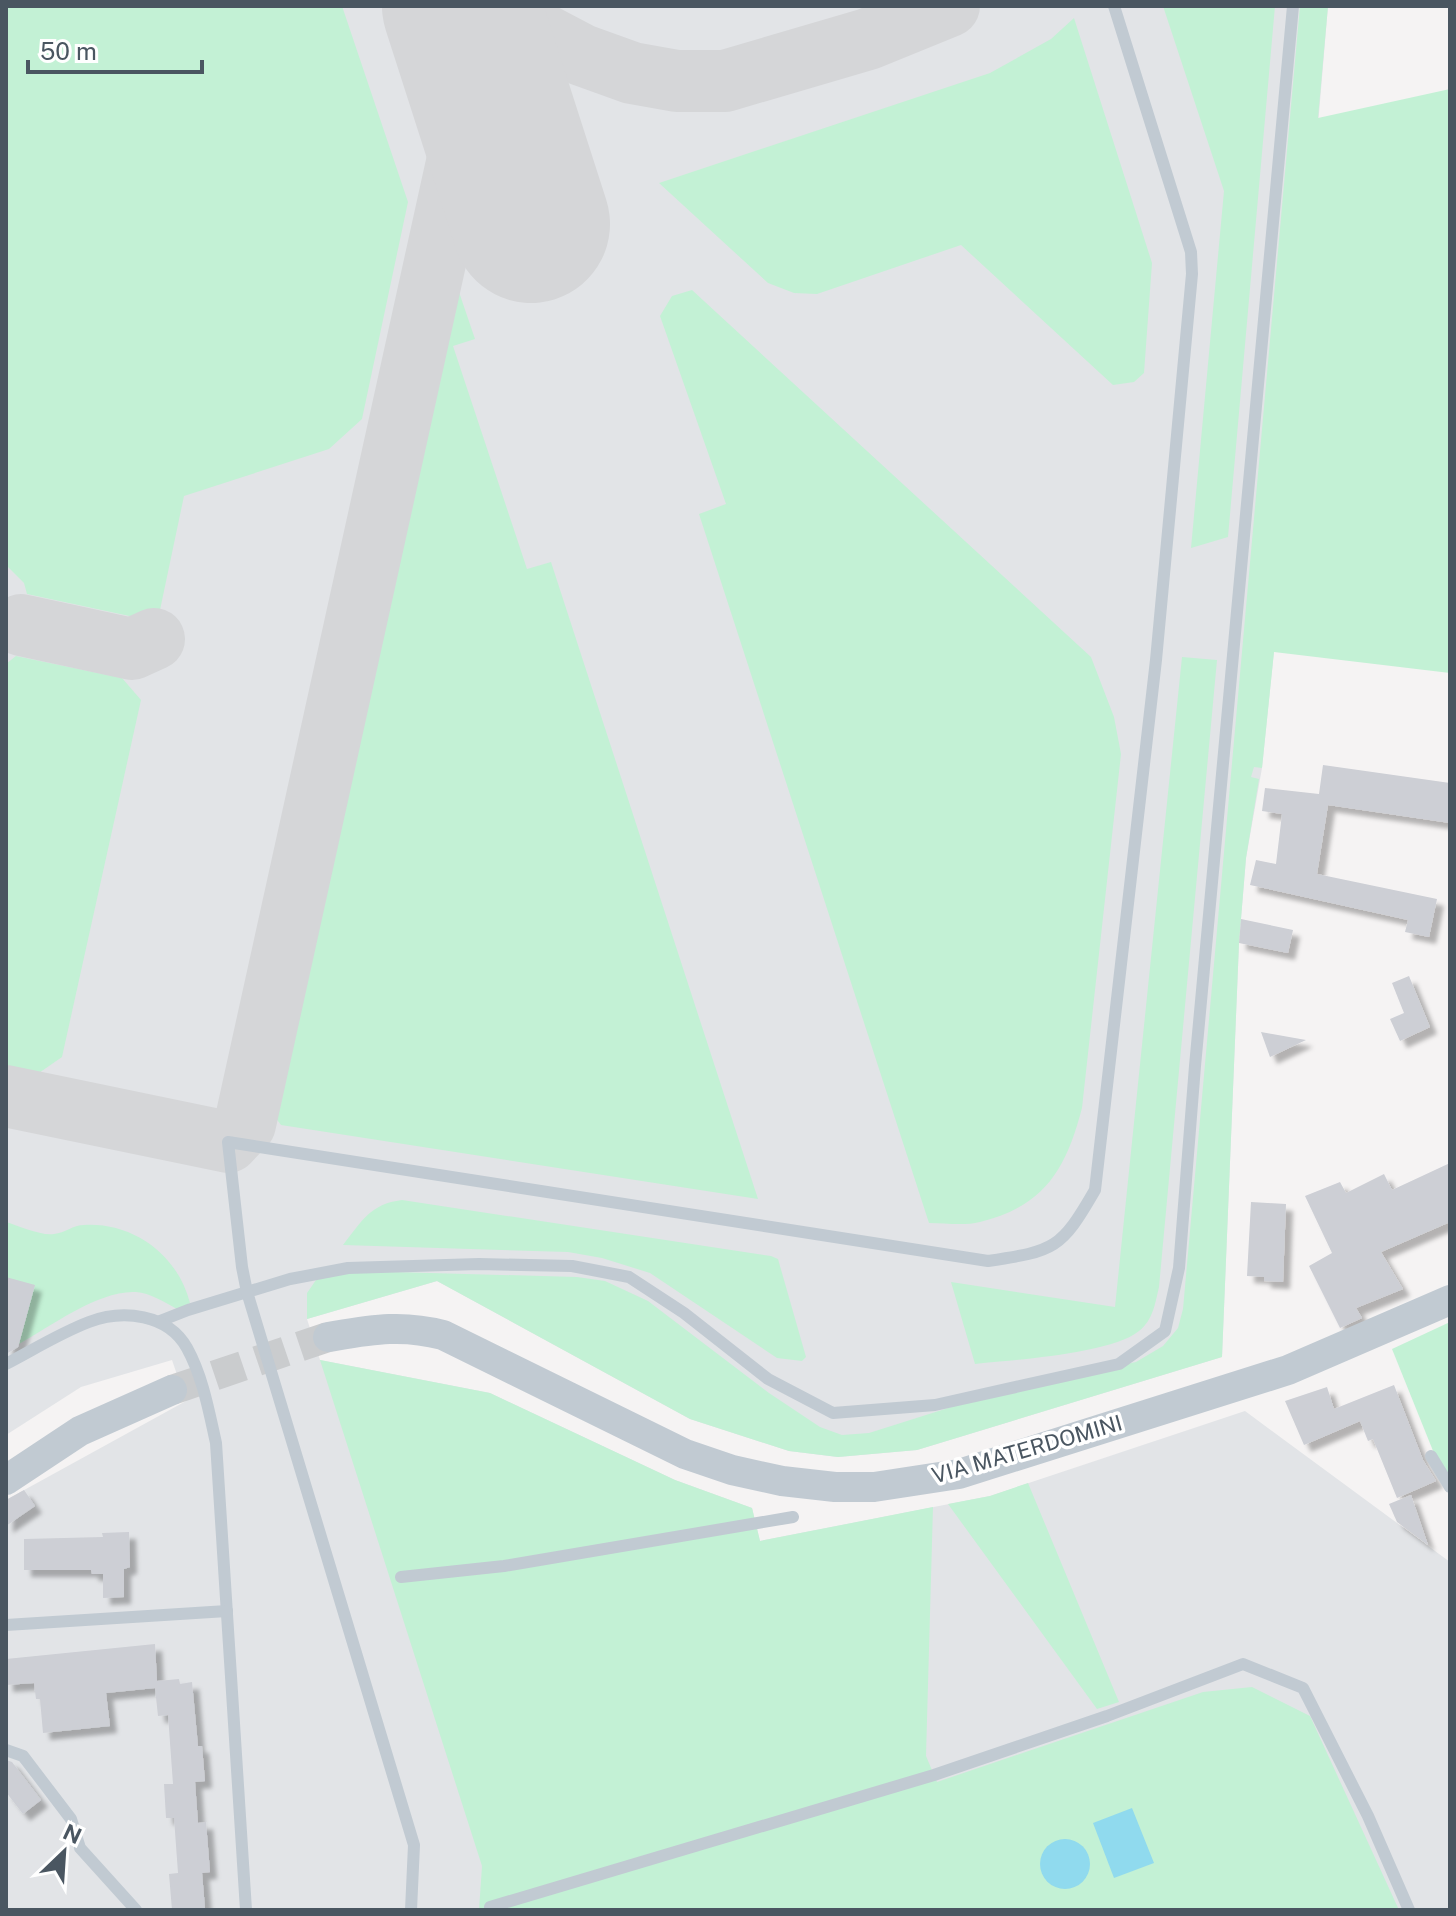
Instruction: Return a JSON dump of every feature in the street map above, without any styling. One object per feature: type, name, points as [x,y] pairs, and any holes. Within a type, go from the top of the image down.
[{"type":"street","name":"VIA MATERDOMINI","points":[[328,1337],[383,1328],[415,1328],[443,1335],[685,1454],[732,1470],[782,1481],[835,1487],[874,1487],[959,1474],[1288,1370],[1450,1300]]},
{"type":"street","points":[[6,1480],[80,1431],[172,1390]]},
{"type":"lane","points":[[411,1910],[414,1845],[247,1292],[228,1142],[988,1261],[1034,1254],[1059,1243],[1074,1226],[1095,1190],[1156,660],[1192,274],[1191,252],[1114,6]]},
{"type":"lane","points":[[160,1321],[290,1279],[348,1268],[479,1264],[572,1266],[629,1277],[684,1313],[768,1379],[833,1413],[935,1405],[1119,1364],[1165,1331],[1179,1268],[1196,1050],[1293,6]]},
{"type":"lane","points":[[6,1364],[90,1321],[125,1314],[160,1321],[186,1346],[209,1412],[216,1443],[246,1910]]},
{"type":"lane","points":[[1431,1456],[1450,1487]]},
{"type":"lane","points":[[401,1577],[504,1566],[793,1517]]},
{"type":"lane","points":[[6,1625],[227,1611]]},
{"type":"lane","points":[[490,1907],[934,1775],[1107,1716],[1243,1664],[1303,1688],[1368,1816],[1409,1910]]},
{"type":"lane","points":[[6,1750],[23,1756],[71,1819],[80,1848],[136,1910]]},
{"type":"shaded area","points":[[6,6],[1328,6],[1274,651],[1262,768],[1246,858],[1239,943],[1222,1357],[917,1450],[838,1457],[789,1451],[690,1419],[437,1281],[307,1319],[320,1360],[490,1393],[675,1480],[752,1508],[760,1541],[990,1496],[1245,1411],[1450,1562],[1450,1910],[6,1910],[6,1500],[186,1401],[172,1360],[81,1387],[6,1435]]},
{"type":"green space","points":[[6,6],[342,6],[408,202],[362,419],[329,449],[184,496],[160,610],[134,617],[27,594],[24,583],[6,565]]},
{"type":"green space","points":[[1163,6],[1275,6],[1228,537],[1191,548],[1224,191]]},
{"type":"green space","points":[[1300,6],[1328,6],[1318,118],[1450,89],[1450,673],[1274,652],[1262,768],[1254,767],[1251,777],[1259,779],[1246,858],[1239,943],[1222,1357],[917,1450],[838,1457],[789,1451],[690,1419],[437,1281],[307,1319],[307,1293],[323,1270],[577,1277],[605,1281],[648,1301],[769,1393],[820,1427],[842,1435],[869,1433],[983,1397],[1136,1362],[1163,1346],[1178,1328],[1183,1309]]},
{"type":"green space","points":[[1074,18],[1152,263],[1144,373],[1134,382],[1113,385],[961,245],[817,294],[794,293],[768,283],[659,183],[990,73],[1051,39]]},
{"type":"green space","points":[[692,290],[1091,657],[1114,717],[1121,754],[1082,1108],[1060,1167],[1049,1182],[1037,1195],[1002,1215],[974,1223],[929,1223],[699,514],[726,504],[660,316],[672,296]]},
{"type":"green space","points":[[459,292],[475,339],[453,346],[527,569],[551,562],[758,1199],[281,1125],[269,1109],[440,324],[451,299]]},
{"type":"green space","points":[[16,656],[122,678],[141,700],[62,1057],[36,1075],[6,1068],[6,664]]},
{"type":"green space","points":[[1182,657],[1217,660],[1155,1305],[1139,1331],[1107,1345],[1060,1355],[975,1364],[951,1282],[1115,1307]]},
{"type":"green space","points":[[402,1200],[771,1256],[778,1259],[806,1357],[802,1361],[777,1358],[650,1273],[602,1258],[568,1252],[343,1245],[374,1210]]},
{"type":"green space","points":[[6,1222],[49,1234],[84,1225],[120,1229],[136,1236],[164,1256],[184,1286],[190,1303],[177,1309],[146,1294],[122,1293],[76,1310],[19,1344],[30,1303],[6,1296]]},
{"type":"green space","points":[[1450,1322],[1450,1493],[1392,1349]]},
{"type":"green space","points":[[320,1360],[490,1393],[675,1480],[752,1508],[760,1541],[933,1507],[926,1756],[937,1782],[1203,1692],[1252,1687],[1310,1716],[1399,1910],[479,1910],[482,1866]]},
{"type":"green space","points":[[1028,1483],[1119,1702],[1097,1709],[948,1504],[990,1496]]},
{"type":"water","points":[[1132,1808],[1154,1863],[1114,1878],[1093,1823]]},
{"type":"water","points":[[1065,1839],[1083,1846],[1090,1864],[1083,1882],[1065,1889],[1047,1882],[1040,1864],[1047,1846]]},
{"type":"building","points":[[1323,765],[1450,783],[1450,823],[1328,805],[1317,874],[1437,899],[1429,937],[1405,932],[1408,920],[1250,885],[1256,860],[1276,864],[1282,814],[1262,811],[1265,788],[1319,794]]},
{"type":"building","points":[[1241,919],[1293,930],[1288,953],[1239,943]]},
{"type":"building","points":[[1409,976],[1430,1027],[1400,1041],[1390,1019],[1404,1013],[1392,983]]},
{"type":"building","points":[[1261,1032],[1306,1040],[1270,1057]]},
{"type":"building","points":[[1450,1163],[1450,1222],[1381,1252],[1403,1289],[1356,1308],[1362,1318],[1340,1328],[1309,1266],[1332,1253],[1305,1196],[1340,1182],[1346,1193],[1384,1174],[1392,1190]]},
{"type":"building","points":[[1251,1202],[1286,1204],[1283,1282],[1247,1276]]},
{"type":"building","points":[[6,1277],[35,1285],[18,1347],[6,1354]]},
{"type":"building","points":[[1394,1385],[1423,1460],[1436,1481],[1397,1498],[1373,1439],[1368,1441],[1360,1421],[1304,1445],[1285,1401],[1327,1387],[1334,1409]]},
{"type":"building","points":[[24,1490],[35,1506],[6,1526],[6,1500]]},
{"type":"building","points":[[1411,1495],[1428,1545],[1397,1522],[1389,1504]]},
{"type":"building","points":[[129,1532],[130,1567],[124,1569],[124,1597],[103,1598],[103,1574],[92,1574],[91,1570],[24,1570],[24,1539],[103,1537],[102,1533]]},
{"type":"building","points":[[155,1644],[157,1681],[179,1679],[180,1684],[192,1682],[205,1781],[195,1782],[198,1823],[206,1822],[210,1872],[202,1873],[205,1908],[172,1910],[169,1874],[178,1873],[174,1818],[166,1818],[164,1784],[173,1784],[168,1715],[158,1716],[155,1688],[106,1693],[110,1726],[43,1733],[40,1699],[36,1699],[34,1683],[6,1685],[6,1659]]},
{"type":"building","points":[[6,1760],[12,1762],[41,1800],[23,1814],[6,1792]]},
{"type":"taxiway","points":[[502,6],[527,26],[582,55],[632,73],[677,81],[725,81],[868,39],[949,6]]},
{"type":"taxiway","points":[[6,1096],[228,1142],[245,1124],[479,63]]},
{"type":"taxiway","points":[[21,625],[132,649],[154,639]]},
{"type":"runway","points":[[461,6],[531,224]]},
{"type":"tunnel","points":[[172,1390],[328,1337]]}]
